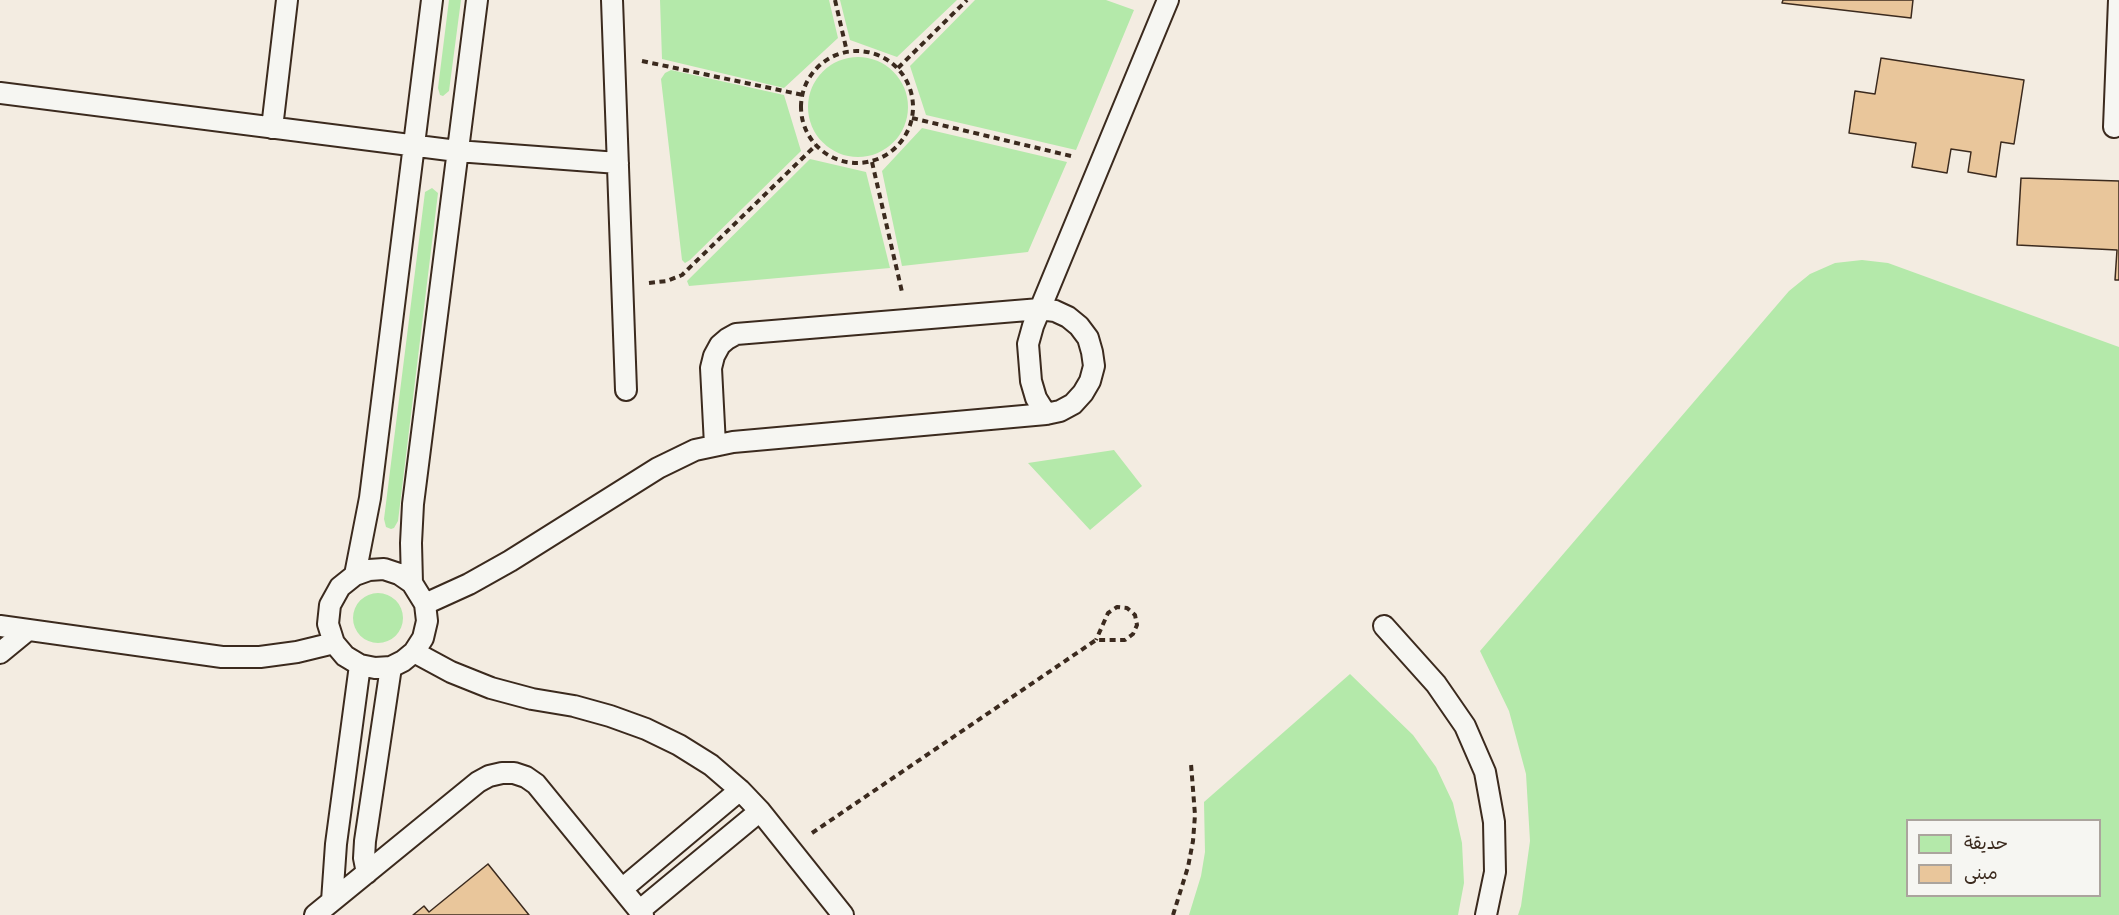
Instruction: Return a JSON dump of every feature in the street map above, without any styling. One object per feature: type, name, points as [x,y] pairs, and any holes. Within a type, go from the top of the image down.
[{"type":"lane","points":[[272,128],[287,0]]},
{"type":"lane","points":[[354,575],[370,498],[432,0]]},
{"type":"lane","points":[[412,583],[413,504],[477,0]]},
{"type":"lane","points":[[612,0],[626,390]]},
{"type":"lane","points":[[1046,414],[1036,398],[1030,381],[1028,344],[1040,309],[1168,0]]},
{"type":"lane","points":[[2114,128],[2119,0]]},
{"type":"lane","points":[[0,93],[457,151],[618,163]]},
{"type":"lane","points":[[425,604],[469,584],[510,561],[658,468],[695,450],[751,440],[1060,411],[1073,404],[1090,381],[1094,366],[1092,352],[1088,338],[1079,326],[1068,317],[1055,311],[1040,309],[746,332],[727,339],[714,356],[711,368],[716,445]]},
{"type":"lane","points":[[384,569],[399,574],[412,583],[425,604],[427,621],[423,638],[414,652],[404,661],[391,667],[375,668],[360,665],[345,656],[334,643],[328,624],[330,605],[340,587],[354,575],[369,570],[384,569]]},
{"type":"lane","points":[[0,626],[222,657],[260,657],[297,652],[334,643]]},
{"type":"lane","points":[[1384,626],[1436,684],[1465,726],[1485,772],[1494,822],[1495,852],[1495,872],[1486,915]]},
{"type":"lane","points":[[0,653],[28,630]]},
{"type":"lane","points":[[414,652],[451,672],[491,688],[592,711],[646,729],[680,745],[711,765],[740,790],[760,811],[843,915]]},
{"type":"lane","points":[[332,901],[336,844],[360,665]]},
{"type":"lane","points":[[367,873],[364,858],[365,841],[391,667]]},
{"type":"lane","points":[[315,915],[478,782],[489,776],[514,773],[536,784],[641,913],[760,811]]},
{"type":"lane","points":[[622,890],[740,790]]},
{"type":"path","points":[[835,0],[847,52]]},
{"type":"path","points":[[898,68],[967,0]]},
{"type":"path","points":[[860,51],[874,53],[898,68],[909,86],[914,107],[902,141],[888,154],[872,162],[859,164],[835,159],[816,145],[803,121],[802,95],[807,83],[823,63],[834,56],[860,51]]},
{"type":"path","points":[[614,60],[660,64],[802,95]]},
{"type":"path","points":[[912,118],[1101,163]]},
{"type":"path","points":[[622,286],[667,281],[682,275],[816,145]]},
{"type":"path","points":[[872,162],[909,320]]},
{"type":"path","points":[[789,848],[1096,640],[1108,613],[1117,607],[1127,608],[1135,615],[1137,625],[1133,634],[1125,640],[1096,640]]},
{"type":"path","points":[[1173,915],[1188,867],[1193,841],[1196,815],[1191,764]]},
{"type":"green space","points":[[449,0],[461,0],[449,91],[443,96],[440,95],[438,88]]},
{"type":"green space","points":[[660,0],[829,0],[838,38],[784,88],[662,59]]},
{"type":"green space","points":[[840,0],[957,0],[897,57],[850,40]]},
{"type":"green space","points":[[975,0],[1106,0],[1134,10],[1076,150],[926,115],[910,66]]},
{"type":"green space","points":[[858,57],[877,60],[894,71],[905,88],[908,107],[905,126],[894,143],[877,154],[858,157],[839,154],[822,143],[811,126],[808,107],[811,88],[822,71],[839,60]]},
{"type":"green space","points":[[671,70],[784,95],[801,151],[685,263],[682,260],[661,79]]},
{"type":"green space","points":[[922,128],[1067,162],[1028,252],[902,266],[882,171]]},
{"type":"green space","points":[[810,159],[866,172],[890,268],[689,286],[687,281]]},
{"type":"green space","points":[[432,188],[438,193],[398,521],[391,529],[386,527],[384,519],[425,192]]},
{"type":"green space","points":[[1862,260],[1888,263],[2119,347],[2119,915],[1518,915],[1530,841],[1526,774],[1509,711],[1480,651],[1789,291],[1810,274],[1835,263]]},
{"type":"green space","points":[[1114,450],[1142,486],[1090,530],[1028,463]]},
{"type":"green space","points":[[378,593],[396,600],[403,618],[396,636],[378,643],[360,636],[353,618],[360,600]]},
{"type":"green space","points":[[1350,674],[1413,735],[1436,767],[1453,803],[1462,843],[1464,883],[1458,915],[1189,915],[1201,876],[1205,852],[1204,802]]},
{"type":"building","points":[[1783,0],[1913,0],[1911,18],[1782,3]]},
{"type":"building","points":[[1881,58],[2024,80],[2014,144],[2001,142],[1996,177],[1968,172],[1971,152],[1951,149],[1947,173],[1912,167],[1916,143],[1849,133],[1855,91],[1875,94]]},
{"type":"building","points":[[2021,178],[2119,181],[2119,280],[2115,280],[2117,250],[2017,245]]},
{"type":"building","points":[[488,864],[529,915],[413,915],[424,906],[429,912]]}]
